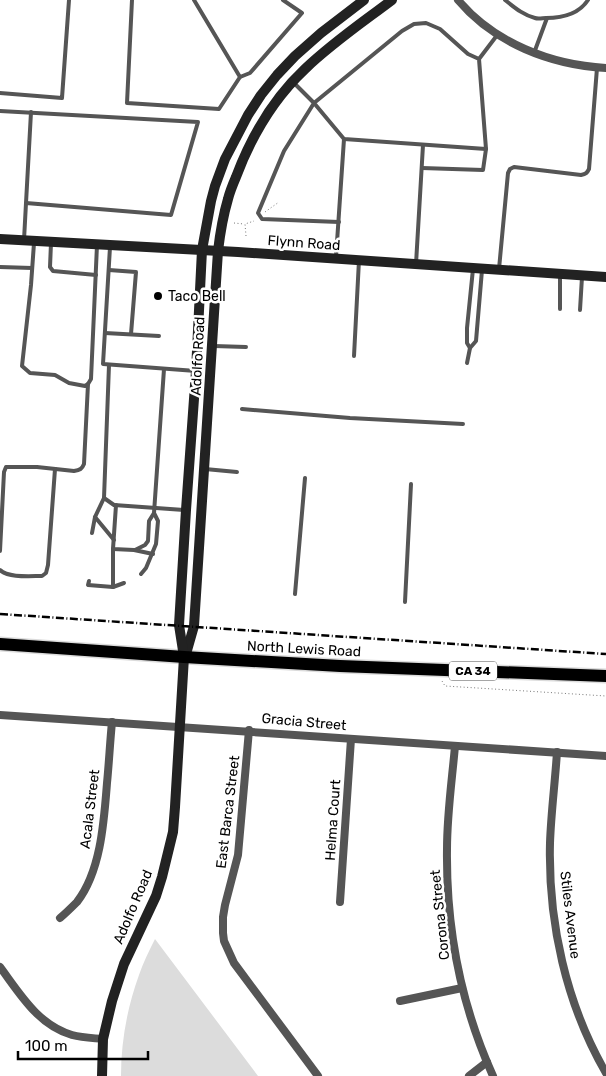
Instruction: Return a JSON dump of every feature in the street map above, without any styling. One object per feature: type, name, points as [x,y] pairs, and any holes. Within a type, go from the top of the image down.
[{"type":"main road","name":"Adolfo Road","points":[[102,1076],[103,1039],[112,1001],[124,964],[156,896],[168,859],[173,832],[184,657],[179,625],[202,250],[214,186],[224,159],[248,114],[266,88],[295,56],[321,32],[364,0]]},
{"type":"main road","name":"Adolfo Road","points":[[184,657],[194,626],[218,251],[220,232],[228,198],[250,142],[276,102],[292,82],[330,47],[392,0]]},
{"type":"main road","name":"Flynn Road","points":[[0,238],[606,277]]},
{"type":"main road","name":"North Lewis Road","points":[[0,644],[340,666],[606,676]]},
{"type":"street","points":[[458,0],[475,17],[498,34],[534,53],[582,67],[606,68]]},
{"type":"street","name":"Gracia Street","points":[[0,715],[249,730],[351,739],[606,756]]},
{"type":"street","name":"Acala Street","points":[[60,918],[77,901],[93,871],[105,811],[112,722]]},
{"type":"street","name":"East Barca Street","points":[[249,730],[238,855],[224,905],[222,925],[224,941],[234,963],[318,1076]]},
{"type":"street","name":"Helma Court","points":[[340,902],[351,739]]},
{"type":"street","name":"Corona Street","points":[[455,746],[446,849],[448,896],[462,988],[474,1029],[493,1076]]},
{"type":"street","name":"Stiles Avenue","points":[[557,752],[550,844],[554,914],[559,946],[572,995],[585,1030],[606,1073]]},
{"type":"street","points":[[1,970],[29,1006],[49,1024],[73,1035],[103,1039]]},
{"type":"street","points":[[400,1001],[462,988]]},
{"type":"street","points":[[469,1076],[487,1062]]},
{"type":"lane","points":[[0,93],[62,98],[68,0]]},
{"type":"lane","points":[[132,0],[127,102],[219,109],[240,77],[250,73],[302,13],[283,0]]},
{"type":"lane","points":[[194,0],[240,77]]},
{"type":"lane","points":[[505,0],[520,11],[536,18],[555,18],[572,14],[588,0]]},
{"type":"lane","points":[[534,53],[547,18]]},
{"type":"lane","points":[[339,222],[262,219],[258,214],[284,151],[314,103],[402,31],[414,24],[426,23],[440,29],[468,54],[479,59]]},
{"type":"lane","points":[[422,168],[484,170],[486,149],[479,59],[498,34]]},
{"type":"lane","points":[[499,269],[508,173],[510,169],[514,167],[581,175],[586,174],[589,169],[597,68]]},
{"type":"lane","points":[[292,82],[314,103],[344,139],[336,259]]},
{"type":"lane","points":[[0,111],[198,122],[172,215],[26,203]]},
{"type":"lane","points":[[31,112],[26,203],[32,268],[22,366],[30,373],[55,375],[69,383],[85,386],[88,384]]},
{"type":"lane","points":[[344,139],[486,149]]},
{"type":"lane","points":[[416,264],[423,145]]},
{"type":"lane","points":[[51,242],[50,267],[52,271],[96,275]]},
{"type":"lane","points":[[0,550],[4,472],[6,467],[37,467],[74,471],[82,468],[84,464],[88,384],[91,379],[97,244]]},
{"type":"lane","points":[[110,245],[104,364],[196,371]]},
{"type":"lane","points":[[354,356],[359,260]]},
{"type":"lane","points":[[0,268],[32,268]]},
{"type":"lane","points":[[470,348],[467,343],[467,328],[478,268]]},
{"type":"lane","points":[[467,363],[470,348],[476,341],[478,268]]},
{"type":"lane","points":[[109,270],[136,272],[131,334]]},
{"type":"lane","points":[[560,273],[560,309]]},
{"type":"lane","points":[[580,310],[582,275]]},
{"type":"lane","points":[[105,333],[159,336]]},
{"type":"lane","points":[[212,346],[246,347]]},
{"type":"lane","points":[[92,533],[95,517],[104,498],[109,365]]},
{"type":"lane","points":[[141,574],[153,554],[156,544],[158,521],[154,514],[154,508],[164,369]]},
{"type":"lane","points":[[242,409],[350,418],[464,424]]},
{"type":"lane","points":[[0,570],[8,575],[42,576],[46,573],[55,469]]},
{"type":"lane","points":[[205,469],[237,472]]},
{"type":"lane","points":[[295,594],[305,478]]},
{"type":"lane","points":[[405,602],[411,484]]},
{"type":"lane","points":[[104,498],[116,505],[186,510]]},
{"type":"lane","points":[[113,587],[116,505]]},
{"type":"lane","points":[[134,550],[145,545],[148,541],[149,521],[154,514]]},
{"type":"lane","points":[[95,517],[114,540]]},
{"type":"lane","points":[[113,549],[134,550],[153,554]]},
{"type":"lane","points":[[89,581],[88,585],[113,587],[124,583]]},
{"type":"path","points":[[234,223],[245,224]]},
{"type":"path","points":[[435,670],[446,686],[606,696]]},
{"type":"shaded area","points":[[155,939],[258,1076],[121,1076],[122,1051],[128,1012],[142,966]]},
{"type":"railway","points":[[0,614],[606,654]]},
{"type":"place","name":"Taco Bell","points":[[158,296]]}]
